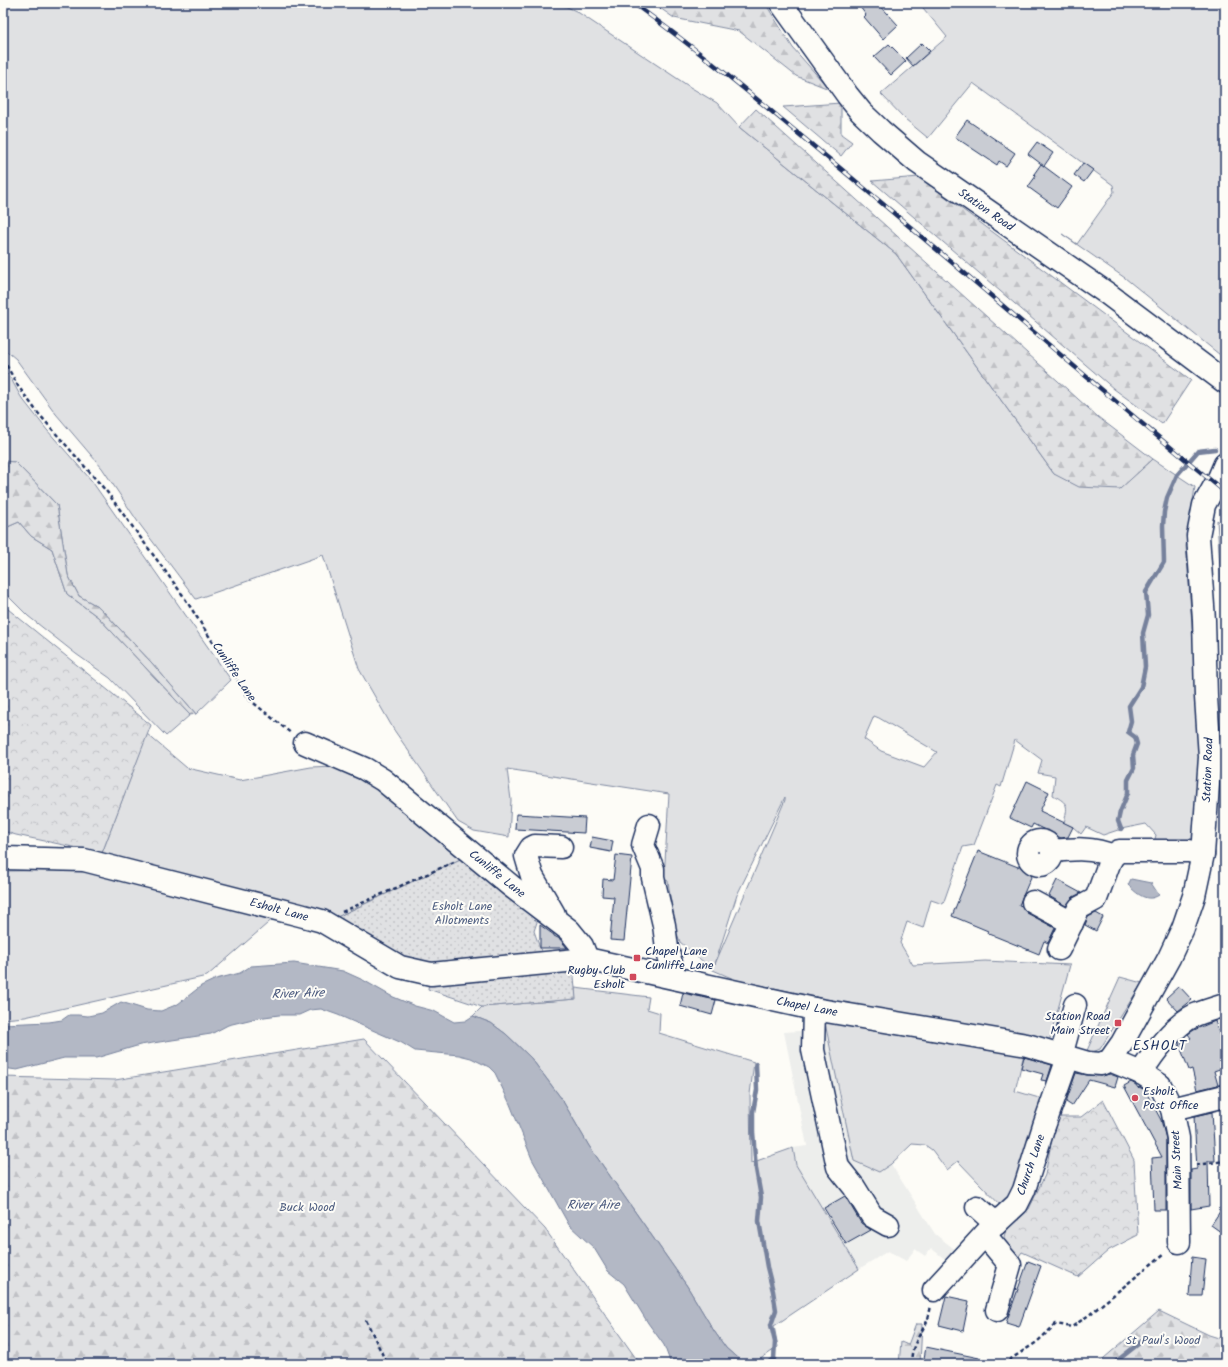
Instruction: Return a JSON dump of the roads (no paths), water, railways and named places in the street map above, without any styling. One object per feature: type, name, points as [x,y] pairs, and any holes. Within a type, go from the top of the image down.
[{"type":"street","name":"Station Road","points":[[781,3],[857,107],[881,131],[917,162],[1108,294],[1225,382]]},
{"type":"street","name":"Station Road","points":[[1110,1060],[1122,1043],[1169,958],[1183,928],[1194,896],[1203,854],[1218,764],[1206,697],[1204,620],[1198,536],[1204,505],[1225,464]]},
{"type":"street","name":"Cunliffe Lane","points":[[305,743],[365,769],[383,780],[511,886],[569,930],[582,946],[587,959]]},
{"type":"street","points":[[649,824],[643,845],[653,870],[653,878],[664,925],[667,948],[675,978]]},
{"type":"street","points":[[559,922],[532,876],[526,856],[531,848],[535,846],[561,847]]},
{"type":"street","points":[[1052,851],[1079,849],[1104,852],[1113,856]]},
{"type":"street","points":[[1059,949],[1079,908],[1096,899],[1110,861],[1119,851],[1189,851],[1203,854]]},
{"type":"street","name":"Esholt Lane","points":[[3,858],[84,860],[293,913],[322,921],[400,967],[431,974],[546,963]]},
{"type":"street","points":[[1033,902],[1072,923]]},
{"type":"street","name":"Chapel Lane","points":[[546,963],[587,959],[814,1009],[1027,1045],[1065,1057]]},
{"type":"street","name":"Church Lane","points":[[948,1283],[990,1230],[1017,1204],[1024,1190],[1065,1057],[1075,1005]]},
{"type":"street","points":[[1141,1073],[1149,1059],[1172,1032],[1195,1015],[1225,1005]]},
{"type":"street","points":[[814,1009],[813,1050],[838,1167],[854,1187],[872,1216],[888,1225]]},
{"type":"street","points":[[1065,1057],[1088,1063],[1101,1064],[1110,1060]]},
{"type":"street","name":"Main Street","points":[[1110,1060],[1141,1073],[1160,1085],[1172,1109],[1178,1138],[1179,1242]]},
{"type":"street","points":[[1172,1109],[1225,1096]]},
{"type":"street","points":[[977,1207],[1010,1265],[998,1310]]},
{"type":"water","points":[[1131,879],[1151,883],[1159,895],[1150,898],[1142,896],[1128,885]]},
{"type":"water","name":"River Aire","points":[[294,963],[343,971],[363,980],[391,996],[415,1006],[434,1011],[454,1022],[465,1021],[473,1016],[491,1023],[506,1034],[531,1058],[561,1098],[589,1146],[687,1286],[714,1331],[726,1348],[744,1364],[671,1364],[664,1345],[648,1323],[624,1284],[608,1271],[594,1248],[569,1225],[532,1159],[510,1104],[495,1073],[489,1067],[471,1058],[459,1055],[415,1051],[402,1043],[321,1009],[310,1010],[299,1015],[279,1015],[257,1018],[228,1025],[211,1034],[140,1045],[96,1058],[64,1058],[17,1070],[3,1068],[3,1024],[49,1022],[62,1020],[69,1015],[88,1016],[102,1013],[121,1002],[147,1010],[161,1011],[178,1004],[201,986],[216,979],[240,973],[251,966]]},
{"type":"waterway","points":[[1121,829],[1118,821],[1128,793],[1128,780],[1134,768],[1133,755],[1137,744],[1135,737],[1128,732],[1131,721],[1129,706],[1141,687],[1145,667],[1143,633],[1148,615],[1146,592],[1164,562],[1163,526],[1167,498],[1177,475],[1198,451],[1215,449]]},
{"type":"waterway","points":[[756,1064],[757,1090],[753,1112],[753,1132],[756,1169],[761,1197],[759,1221],[776,1310],[771,1325],[775,1342],[774,1359],[767,1364]]},
{"type":"waterway","points":[[1113,1364],[1142,1341]]},
{"type":"railway","points":[[633,3],[704,56],[772,112],[1225,492]]},
{"type":"place","name":"Chapel Lane Cunliffe Lane","points":[[637,958]]},
{"type":"place","name":"Rugby Club Esholt","points":[[633,977]]},
{"type":"place","name":"Station Road Main Street","points":[[1118,1023]]},
{"type":"place","name":"Esholt Post Office","points":[[1135,1098]]},
{"type":"district","name":"ESHOLT","points":[[1160,1046]]},
{"type":"park label","name":"Esholt Lane Allotments","points":[[462,913]]},
{"type":"park label","name":"Buck Wood","points":[[307,1207]]},
{"type":"park label","name":"St Paul's Wood","points":[[1163,1340]]}]
